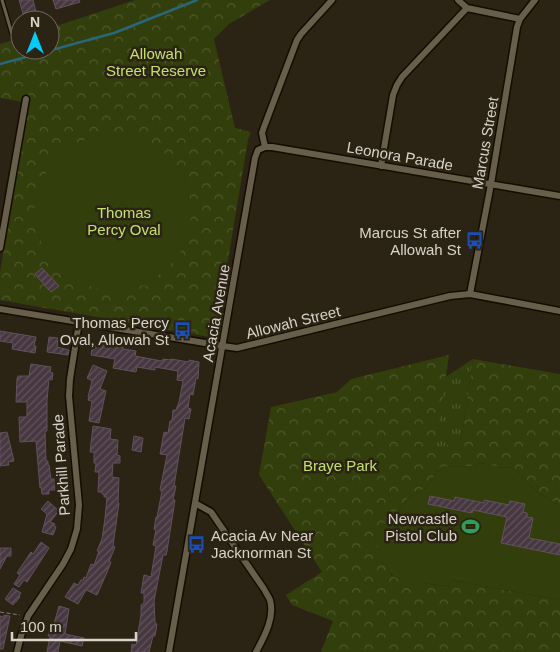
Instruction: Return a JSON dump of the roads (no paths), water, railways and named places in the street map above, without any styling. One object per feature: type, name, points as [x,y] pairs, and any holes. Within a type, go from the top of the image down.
[{"type":"street","name":"Acacia Avenue","points":[[169,652],[255,158],[258,150],[265,147],[262,134],[264,127],[297,40],[332,0]]},
{"type":"street","points":[[458,0],[467,8],[520,19]]},
{"type":"street","name":"Marcus Street","points":[[470,294],[518,27],[520,19],[535,0]]},
{"type":"street","points":[[381,166],[393,95],[397,84],[467,8]]},
{"type":"street","points":[[0,248],[26,99]]},
{"type":"street","name":"Leonora Parade","points":[[265,147],[560,196]]},
{"type":"street","name":"Allowah Street","points":[[0,309],[237,348],[450,296],[470,294],[560,311]]},
{"type":"street","name":"Parkhill Parade","points":[[17,652],[28,616],[63,564],[71,549],[77,529],[79,505],[69,396],[79,322]]},
{"type":"street","points":[[195,502],[210,512],[270,600],[271,610],[267,630],[256,652]]},
{"type":"lane","points":[[2,0],[10,27]]},
{"type":"waterway","points":[[0,64],[114,33],[197,0]]},
{"type":"place","name":"Marcus St after Allowah St","points":[[475,241]]},
{"type":"place","name":"Thomas Percy Oval, Allowah St","points":[[183,331]]},
{"type":"place","name":"Newcastle Pistol Club","points":[[471,527]]},
{"type":"place","name":"Acacia Av Near Jacknorman St","points":[[197,544]]},
{"type":"park label","name":"Allowah Street Reserve","points":[[156,62]]},
{"type":"park label","name":"Thomas Percy Oval","points":[[124,220]]},
{"type":"park label","name":"Braye Park","points":[[340,465]]}]
